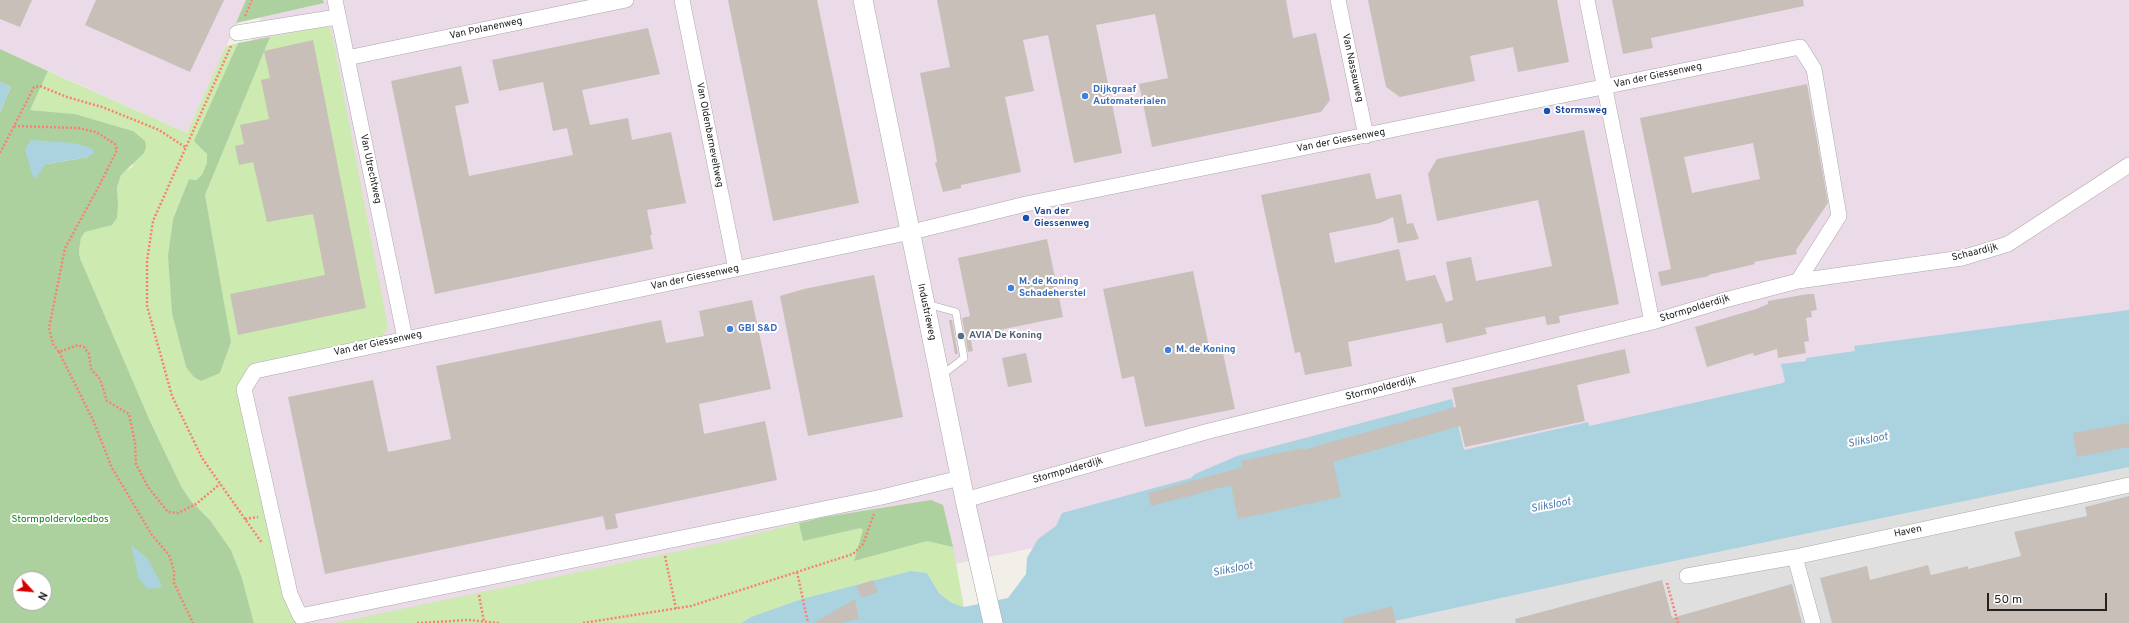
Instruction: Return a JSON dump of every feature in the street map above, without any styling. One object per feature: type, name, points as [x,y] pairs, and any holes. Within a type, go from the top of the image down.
[{"type":"street","name":"Van Utrechtweg","points":[[335,0],[337,17],[347,58],[405,338]]},
{"type":"street","name":"Van Polanenweg","points":[[347,58],[626,0]]},
{"type":"street","name":"Van Oldenbarneveltweg","points":[[682,0],[736,269]]},
{"type":"street","name":"Industrieweg","points":[[862,0],[960,478],[993,623]]},
{"type":"street","name":"Van Nassauweg","points":[[1338,0],[1366,136]]},
{"type":"street","points":[[1587,0],[1652,322]]},
{"type":"street","points":[[237,33],[337,17]]},
{"type":"street","name":"Van der Giessenweg","points":[[960,478],[882,497],[300,616],[290,594],[244,389],[254,370],[910,232],[1026,204],[1800,47],[1814,68],[1839,216],[1798,281]]},
{"type":"street","name":"Schaardijk","points":[[1798,281],[1962,258],[2008,244],[2129,165]]},
{"type":"street","name":"Stormpolderdijk","points":[[965,500],[1209,432],[1652,322],[1725,300],[1798,281]]},
{"type":"street","name":"Haven","points":[[1687,576],[1795,557],[2129,485]]},
{"type":"street","points":[[1795,557],[1813,623]]},
{"type":"lane","points":[[924,304],[956,312],[964,358],[940,378]]},
{"type":"path","points":[[252,0],[153,221],[147,261],[148,306],[172,396],[202,458],[265,550]]},
{"type":"path","points":[[0,153],[34,87],[40,86],[67,97],[102,107],[158,129],[185,147]]},
{"type":"path","points":[[14,126],[78,128],[96,132],[110,139],[115,144],[117,150],[65,248],[49,328],[53,344],[59,352],[93,420],[112,468],[152,535],[169,555],[174,571],[174,583],[193,623]]},
{"type":"path","points":[[59,352],[78,345],[84,347],[89,354],[91,369],[100,379],[107,401],[128,414],[135,443],[136,464],[148,486],[168,512],[178,513],[197,503],[220,484]]},
{"type":"path","points":[[583,623],[691,606],[853,554],[863,544],[882,497]]},
{"type":"path","points":[[662,541],[676,608]]},
{"type":"path","points":[[797,572],[808,623]]},
{"type":"path","points":[[476,579],[484,622]]},
{"type":"path","points":[[1668,583],[1678,623]]},
{"type":"path","points":[[417,623],[469,620],[499,623]]},
{"type":"shaded area","points":[[0,0],[251,0],[232,34],[187,133],[0,49]]},
{"type":"shaded area","points":[[268,0],[2129,0],[2129,316],[1285,497],[865,582],[649,623],[261,623],[194,187]]},
{"type":"shaded area","points":[[2129,449],[2129,623],[1273,623]]},
{"type":"green space","points":[[246,0],[323,0],[324,3],[236,23]]},
{"type":"green space","points":[[323,27],[330,28],[333,38],[388,327],[383,336],[258,362],[248,367],[243,377],[243,412],[276,566],[289,610],[297,618],[306,623],[254,623],[242,578],[231,550],[210,520],[191,501],[181,486],[150,421],[80,258],[79,251],[81,238],[85,232],[98,228],[118,204],[117,187],[121,174],[133,166],[133,131],[75,114],[29,110],[48,71],[187,133],[226,46],[238,43],[224,76],[200,146],[207,154],[208,163],[202,175],[196,180],[189,179],[173,219],[169,256],[172,314],[186,367],[220,373],[231,342],[205,195],[270,37]]},
{"type":"green space","points":[[270,37],[205,195],[231,342],[220,373],[201,381],[194,377],[186,367],[172,314],[168,256],[173,219],[189,179],[196,180],[202,175],[207,163],[207,154],[194,141],[238,43]]},
{"type":"green space","name":"Stormpoldervloedbos","points":[[0,49],[48,71],[30,110],[75,114],[133,131],[145,141],[146,147],[144,153],[121,175],[117,187],[117,218],[112,225],[85,232],[81,238],[79,251],[80,258],[150,421],[181,486],[191,501],[210,520],[231,550],[242,578],[254,623],[0,623],[0,112],[11,87],[0,82]],"holes":[[[26,154],[88,157],[46,164]]]},
{"type":"green space","points":[[931,500],[943,505],[953,547],[927,541],[854,561],[863,530],[861,528],[803,541],[799,523],[825,517]]},
{"type":"green space","points":[[799,523],[803,541],[861,528],[864,530],[854,561],[927,541],[953,547],[964,607],[952,603],[939,593],[927,573],[751,617],[741,623],[334,623],[732,540]]},
{"type":"water","points":[[0,82],[11,87],[0,112]]},
{"type":"water","points":[[31,140],[73,143],[92,148],[94,153],[88,157],[46,164],[35,179],[32,174],[25,149]]},
{"type":"water","name":"Sliksloot","points":[[2129,310],[2129,467],[1611,574],[1386,623],[741,623],[751,617],[802,599],[911,571],[927,573],[939,593],[952,603],[964,607],[1008,598],[1026,574],[1027,558],[1038,539],[1056,526],[1062,513],[1191,478],[1195,474],[1237,456],[1452,399],[1464,450],[1588,422],[1589,426],[1783,383],[1785,381],[1781,364],[1806,361],[1806,358],[1855,351],[1854,346]]},
{"type":"water","points":[[131,545],[148,559],[162,586],[159,588],[148,589],[139,579]]},
{"type":"building","points":[[0,0],[32,0],[20,27],[0,19]]},
{"type":"building","points":[[96,0],[224,0],[190,72],[85,25]]},
{"type":"building","points":[[728,0],[817,0],[859,203],[773,221]]},
{"type":"building","points":[[937,0],[1286,0],[1293,38],[1316,33],[1330,100],[1321,112],[1152,147],[1139,84],[1168,78],[1155,14],[1096,25],[1122,153],[1074,163],[1048,35],[1023,40],[1034,91],[1005,97],[1021,172],[961,185],[961,188],[943,192],[935,163],[937,162],[935,149],[920,73],[950,67]]},
{"type":"building","points":[[1368,0],[1557,0],[1569,62],[1518,72],[1513,47],[1470,56],[1475,81],[1400,97],[1386,87]]},
{"type":"building","points":[[1612,0],[1803,0],[1804,6],[1651,38],[1653,48],[1623,54]]},
{"type":"building","points":[[648,28],[660,74],[582,90],[590,125],[628,118],[632,140],[671,132],[686,203],[647,210],[653,249],[435,294],[391,81],[461,66],[469,103],[455,106],[469,176],[573,155],[567,128],[553,131],[543,82],[499,91],[492,60]]},
{"type":"building","points":[[313,40],[366,308],[238,335],[230,294],[325,275],[313,214],[267,222],[253,162],[239,165],[235,146],[244,144],[240,125],[269,119],[261,80],[270,78],[264,51]]},
{"type":"building","points":[[1807,84],[1828,203],[1796,250],[1797,254],[1754,262],[1755,264],[1708,275],[1709,276],[1661,286],[1658,272],[1671,269],[1640,118]],"holes":[[[1753,143],[1760,179],[1692,193],[1684,157]]]},
{"type":"building","points":[[1584,130],[1619,304],[1559,316],[1560,323],[1547,325],[1545,316],[1485,328],[1487,334],[1446,343],[1442,323],[1348,342],[1352,366],[1305,375],[1300,352],[1295,353],[1261,195],[1370,173],[1376,199],[1401,194],[1407,224],[1413,223],[1419,239],[1398,243],[1393,217],[1380,223],[1329,233],[1335,263],[1399,249],[1406,281],[1435,275],[1446,302],[1453,300],[1446,262],[1471,257],[1476,281],[1552,266],[1538,200],[1437,221],[1428,174],[1437,159]]},
{"type":"building","points":[[1047,239],[1063,317],[970,336],[973,351],[968,352],[962,318],[970,316],[958,258]]},
{"type":"building","points":[[1193,271],[1209,347],[1221,344],[1235,409],[1145,427],[1134,376],[1122,379],[1103,289]]},
{"type":"building","points":[[874,275],[903,417],[808,436],[780,296],[804,289]]},
{"type":"building","points":[[1814,294],[1817,310],[1811,311],[1812,317],[1806,318],[1809,341],[1804,342],[1806,353],[1778,358],[1777,349],[1754,356],[1753,353],[1707,367],[1695,327],[1756,309],[1768,304],[1768,301]]},
{"type":"building","points":[[752,300],[771,389],[699,404],[704,434],[765,421],[777,480],[615,514],[618,528],[606,530],[603,516],[325,574],[288,397],[373,380],[388,452],[451,439],[436,366],[661,320],[666,343],[704,336],[699,311]]},
{"type":"building","points":[[949,320],[952,320],[958,354],[955,354]]},
{"type":"building","points":[[1625,349],[1630,373],[1577,385],[1585,421],[1465,447],[1460,426],[1333,462],[1341,497],[1238,519],[1231,485],[1151,506],[1148,493],[1243,467],[1241,461],[1303,448],[1303,450],[1456,407],[1452,388]]},
{"type":"building","points":[[1026,353],[1032,382],[1008,387],[1002,358]]},
{"type":"building","points":[[2129,423],[2129,447],[2077,457],[2073,433]]},
{"type":"building","points":[[2129,496],[2129,623],[1832,623],[1820,578],[1867,566],[1870,580],[1928,565],[1931,575],[1968,566],[1968,569],[2021,556],[2014,532],[2087,516],[2085,507]]},
{"type":"building","points":[[873,580],[878,592],[862,598],[856,586]]},
{"type":"building","points":[[1662,580],[1672,618],[1792,584],[1802,623],[1516,623],[1515,619]]},
{"type":"building","points":[[855,599],[859,619],[840,623],[814,623]]},
{"type":"building","points":[[1392,606],[1396,623],[1343,623],[1343,619]]},
{"type":"place","name":"Dijkgraaf Automaterialen","points":[[1085,96]]},
{"type":"place","name":"Stormsweg","points":[[1547,111]]},
{"type":"place","name":"Van der Giessenweg","points":[[1026,218]]},
{"type":"place","name":"M. de Koning Schadeherstel","points":[[1011,288]]},
{"type":"place","name":"GBI S&D","points":[[730,329]]},
{"type":"place","name":"AVIA De Koning","points":[[961,336]]},
{"type":"place","name":"M. de Koning","points":[[1168,350]]}]
